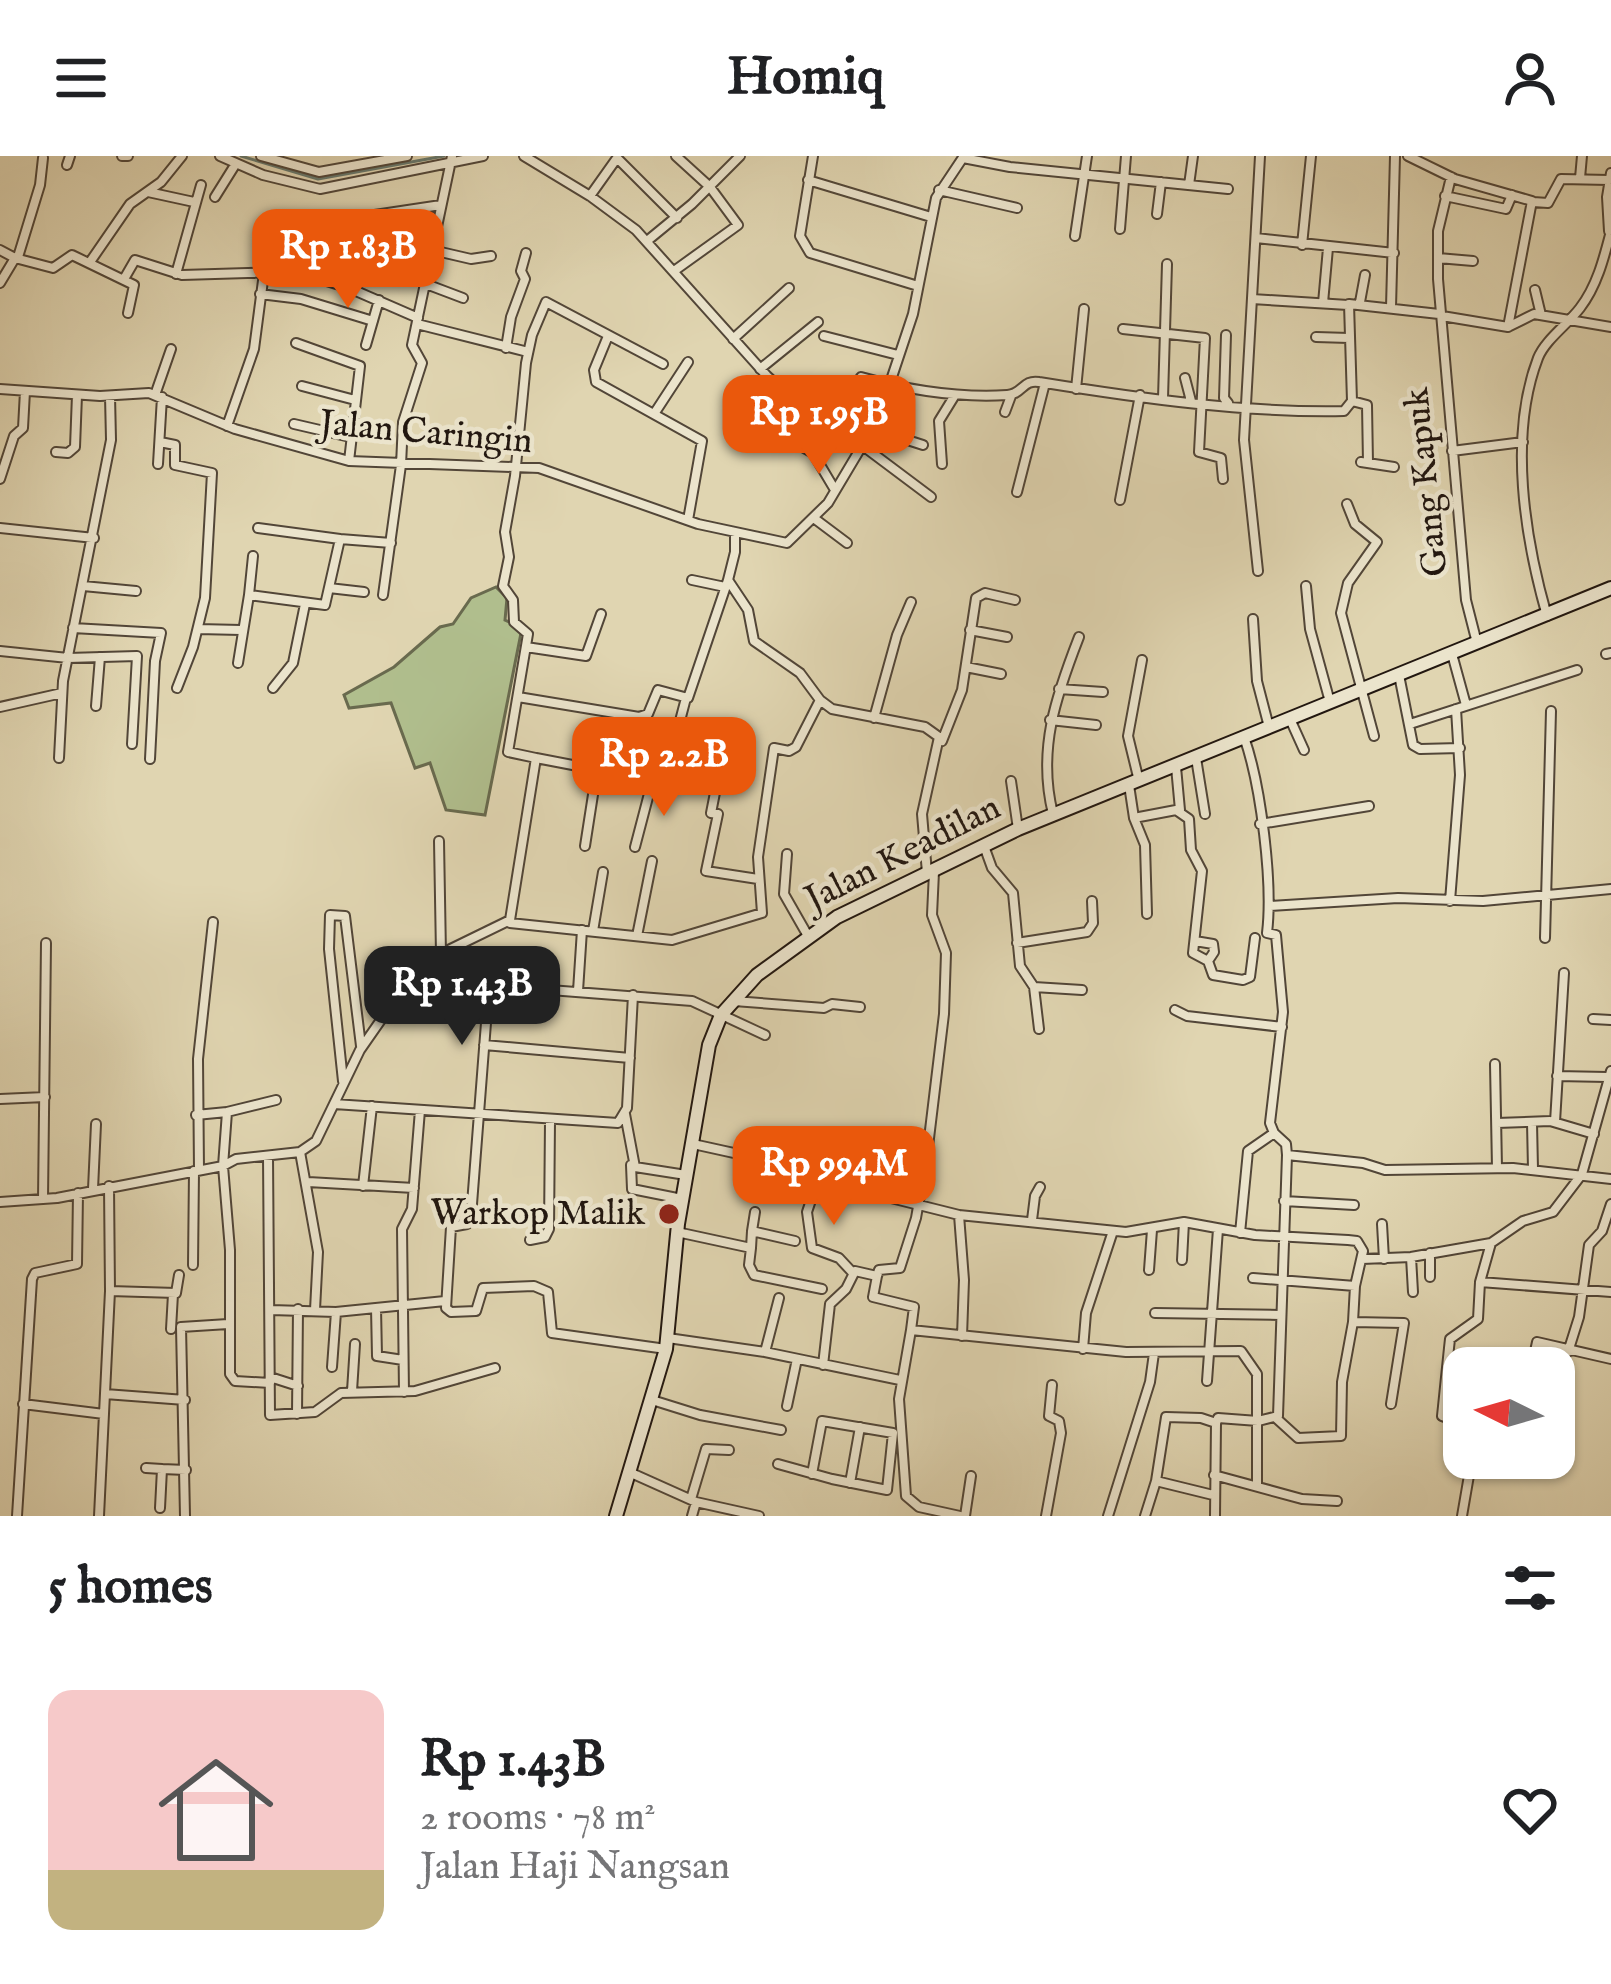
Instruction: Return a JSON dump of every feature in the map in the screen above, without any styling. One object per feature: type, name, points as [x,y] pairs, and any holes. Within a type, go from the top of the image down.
[{"type":"main road","name":"Jalan Keadilan","points":[[616,1516],[667,1344],[682,1199],[706,1056],[721,1015],[772,962],[865,902],[1052,811],[1174,768],[1268,723],[1452,654],[1474,636],[1547,616],[1611,588]]},
{"type":"street","points":[[90,262],[130,204],[161,182],[182,156]]},
{"type":"street","points":[[220,156],[320,189],[483,156]]},
{"type":"street","points":[[261,156],[313,172],[407,156]]},
{"type":"street","points":[[524,156],[590,196],[647,241],[760,369],[832,434]]},
{"type":"street","points":[[674,271],[737,226],[710,188],[676,156]]},
{"type":"street","points":[[647,241],[740,156]]},
{"type":"street","points":[[813,156],[800,236],[810,253],[919,286]]},
{"type":"street","points":[[1075,236],[1087,156]]},
{"type":"street","points":[[1120,229],[1126,156]]},
{"type":"street","points":[[1189,185],[1192,156]]},
{"type":"street","points":[[1258,572],[1244,448],[1260,156]]},
{"type":"street","points":[[1303,245],[1311,156]]},
{"type":"street","points":[[1390,307],[1396,156]]},
{"type":"street","points":[[1408,156],[1450,177],[1533,202],[1548,203],[1561,179],[1610,176],[1610,233],[1598,278],[1539,354],[1523,442],[1527,509],[1547,616]]},
{"type":"street","points":[[1580,178],[1582,156]]},
{"type":"street","points":[[590,196],[618,157],[677,218]]},
{"type":"street","points":[[847,543],[814,519],[873,429],[891,386],[939,190],[963,157],[1228,189]]},
{"type":"street","points":[[0,283],[16,257],[44,158]]},
{"type":"street","points":[[383,595],[403,422],[422,363],[412,350],[453,160]]},
{"type":"street","points":[[214,197],[236,165]]},
{"type":"street","name":"Gang Kapuk","points":[[1450,177],[1438,258],[1440,315],[1474,636]]},
{"type":"street","points":[[808,180],[931,217]]},
{"type":"street","points":[[1157,214],[1162,182]]},
{"type":"street","points":[[176,274],[201,185]]},
{"type":"street","points":[[939,190],[1017,208]]},
{"type":"street","points":[[146,191],[194,202]]},
{"type":"street","points":[[1445,196],[1506,208],[1512,195]]},
{"type":"street","points":[[1508,327],[1533,202]]},
{"type":"street","points":[[342,227],[347,219],[441,205]]},
{"type":"street","points":[[1256,238],[1394,253]]},
{"type":"street","points":[[1323,303],[1328,248]]},
{"type":"street","points":[[0,250],[51,268],[69,254],[90,262],[136,288],[128,314]]},
{"type":"street","points":[[432,250],[471,259],[491,256]]},
{"type":"street","points":[[506,347],[526,253]]},
{"type":"street","points":[[1438,258],[1473,261]]},
{"type":"street","points":[[124,279],[135,260],[176,274],[264,273],[322,279],[379,299],[417,321],[528,352]]},
{"type":"street","points":[[1162,398],[1167,264]]},
{"type":"street","points":[[227,426],[252,356],[264,273]]},
{"type":"street","points":[[1360,302],[1365,275]]},
{"type":"street","points":[[426,284],[463,298]]},
{"type":"street","points":[[733,339],[789,288]]},
{"type":"street","points":[[1535,290],[1540,315]]},
{"type":"street","points":[[260,294],[301,299],[373,321]]},
{"type":"street","points":[[366,345],[379,299]]},
{"type":"street","points":[[1252,299],[1360,302],[1508,327],[1540,315],[1611,327]]},
{"type":"street","points":[[652,780],[508,752],[527,631],[515,624],[513,600],[503,586],[528,352],[545,302],[662,364]]},
{"type":"street","points":[[1005,412],[1012,396],[1028,381],[1203,403],[1350,408],[1348,305]]},
{"type":"street","points":[[1076,389],[1084,309]]},
{"type":"street","points":[[760,369],[818,322]]},
{"type":"street","points":[[1124,329],[1205,338],[1199,452],[1222,458],[1223,478]]},
{"type":"street","points":[[1226,335],[1223,398],[1230,405]]},
{"type":"street","points":[[608,336],[594,380],[703,444],[688,520]]},
{"type":"street","points":[[824,336],[898,356]]},
{"type":"street","points":[[1316,337],[1349,338]]},
{"type":"street","points":[[296,344],[360,366],[349,461]]},
{"type":"street","points":[[158,464],[159,396],[171,349]]},
{"type":"street","points":[[654,414],[688,362]]},
{"type":"street","points":[[841,381],[856,385],[861,377],[955,395],[1012,396]]},
{"type":"street","points":[[1185,378],[1191,401]]},
{"type":"street","points":[[1017,492],[1045,383]]},
{"type":"street","points":[[302,386],[355,400]]},
{"type":"street","name":"Jalan Caringin","points":[[0,388],[159,396],[227,426],[349,461],[549,471],[688,520],[784,544],[814,519]]},
{"type":"street","points":[[0,478],[14,436],[22,428],[26,391]]},
{"type":"street","points":[[56,452],[68,453],[75,447],[77,395]]},
{"type":"street","points":[[942,464],[939,421],[955,395]]},
{"type":"street","points":[[1120,500],[1140,395]]},
{"type":"street","points":[[59,758],[62,693],[111,440],[110,396]]},
{"type":"street","points":[[1352,401],[1367,405],[1365,463],[1394,466]]},
{"type":"street","points":[[294,424],[350,437]]},
{"type":"street","points":[[873,429],[922,445]]},
{"type":"street","points":[[160,442],[175,445],[175,465],[212,473],[207,587],[177,688]]},
{"type":"street","points":[[794,442],[813,453],[836,491]]},
{"type":"street","points":[[1452,451],[1523,442]]},
{"type":"street","points":[[863,446],[931,497]]},
{"type":"street","points":[[1347,504],[1355,524],[1377,542],[1348,583],[1342,603],[1344,627],[1375,736]]},
{"type":"street","points":[[0,528],[94,538]]},
{"type":"street","points":[[258,528],[392,543]]},
{"type":"street","points":[[518,697],[639,717],[648,714],[658,690],[691,696],[735,552],[735,533]]},
{"type":"street","points":[[249,595],[325,605],[340,539]]},
{"type":"street","points":[[238,663],[253,556]]},
{"type":"street","points":[[692,580],[726,584],[748,610],[754,641],[800,673],[832,709],[926,727],[940,742]]},
{"type":"street","points":[[82,586],[136,591]]},
{"type":"street","points":[[1306,586],[1310,629],[1330,702]]},
{"type":"street","points":[[329,588],[364,592]]},
{"type":"street","points":[[778,1464],[887,1490],[914,1307],[873,1297],[878,1270],[899,1268],[918,1205],[946,980],[944,946],[932,915],[922,814],[940,742],[959,704],[973,604],[980,594],[1016,600]]},
{"type":"street","points":[[874,718],[911,602]]},
{"type":"street","points":[[273,688],[293,663],[304,604]]},
{"type":"street","points":[[526,647],[586,656],[601,614]]},
{"type":"street","points":[[1253,620],[1256,671],[1268,723]]},
{"type":"street","points":[[73,628],[161,633],[150,759]]},
{"type":"street","points":[[198,629],[241,630]]},
{"type":"street","points":[[970,630],[1007,637]]},
{"type":"street","points":[[1052,811],[1046,750],[1050,720],[1079,637]]},
{"type":"street","points":[[0,651],[68,658],[138,657],[132,744]]},
{"type":"street","points":[[1450,901],[1461,707],[1452,654]]},
{"type":"street","points":[[96,706],[100,657]]},
{"type":"street","points":[[1142,659],[1128,734],[1134,818],[1145,845],[1147,914]]},
{"type":"street","points":[[966,668],[1000,674]]},
{"type":"street","points":[[1410,724],[1577,670]]},
{"type":"street","points":[[1399,674],[1417,748],[1460,748]]},
{"type":"street","points":[[1059,689],[1103,692]]},
{"type":"street","points":[[0,707],[62,693]]},
{"type":"street","points":[[635,847],[664,739],[674,739],[679,731],[686,698]]},
{"type":"street","points":[[0,1202],[43,1199],[223,1166],[236,1159],[300,1152],[320,1137],[362,1048],[424,963],[508,922],[679,939],[762,914],[758,878],[762,811],[774,748],[789,752],[796,747],[820,700]]},
{"type":"street","points":[[1545,938],[1551,711]]},
{"type":"street","points":[[1290,718],[1304,750]]},
{"type":"street","points":[[1050,720],[1096,725]]},
{"type":"street","points":[[691,1144],[820,1173],[871,1193],[959,1215],[1114,1231],[1153,1230],[1184,1222],[1284,1238],[1357,1241],[1363,1251],[1342,1382],[1341,1436],[1298,1438],[1276,1418],[1284,1238],[1284,1201],[1287,1155],[1270,1117],[1282,1027],[1276,935],[1268,933],[1270,906],[1254,767],[1244,737]]},
{"type":"street","points":[[508,922],[514,909],[536,758]]},
{"type":"street","points":[[1196,758],[1205,814]]},
{"type":"street","points":[[721,761],[711,813],[718,814],[706,872],[758,878]]},
{"type":"street","points":[[1174,768],[1178,810],[1191,822],[1191,850],[1201,866],[1194,954],[1208,961],[1218,978],[1248,979],[1255,938]]},
{"type":"street","points":[[585,846],[597,769]]},
{"type":"street","points":[[1011,781],[1018,829]]},
{"type":"street","points":[[1260,824],[1370,806]]},
{"type":"street","points":[[1134,818],[1178,810]]},
{"type":"street","points":[[440,841],[441,954]]},
{"type":"street","points":[[984,846],[992,868],[1012,888],[1020,966],[1034,987],[1039,1029]]},
{"type":"street","points":[[787,854],[784,894],[808,936]]},
{"type":"street","points":[[637,936],[652,861]]},
{"type":"street","points":[[593,931],[603,872]]},
{"type":"street","points":[[1270,906],[1398,898],[1545,897],[1611,889]]},
{"type":"street","points":[[1017,943],[1087,932],[1093,923],[1092,901]]},
{"type":"street","points":[[344,1083],[329,949],[330,915],[346,916],[362,1048]]},
{"type":"street","points":[[193,1265],[202,1009],[213,922]]},
{"type":"street","points":[[578,991],[582,931]]},
{"type":"street","points":[[1195,940],[1213,944],[1208,961]]},
{"type":"street","points":[[43,1199],[46,943]]},
{"type":"street","points":[[424,963],[440,981]]},
{"type":"street","points":[[1555,1122],[1564,973]]},
{"type":"street","points":[[409,980],[697,1001],[765,1034]]},
{"type":"street","points":[[488,984],[471,1216],[466,1224],[451,1228],[445,1300],[451,1312],[470,1312],[479,1306],[483,1288],[533,1286],[548,1292],[552,1333],[765,1352],[900,1380]]},
{"type":"street","points":[[1034,987],[1082,990]]},
{"type":"street","points":[[633,995],[625,1113],[630,1183],[637,1192],[682,1199]]},
{"type":"street","points":[[733,1000],[860,1007]]},
{"type":"street","points":[[1175,1010],[1187,1016],[1282,1027]]},
{"type":"street","points":[[1593,1019],[1611,1020]]},
{"type":"street","points":[[484,1045],[630,1058]]},
{"type":"street","points":[[1495,1064],[1497,1168]]},
{"type":"street","points":[[1362,1259],[1411,1258],[1491,1243],[1522,1221],[1553,1212],[1582,1174],[1609,1074],[1557,1076]]},
{"type":"street","points":[[0,1099],[46,1097]]},
{"type":"street","points":[[196,1114],[276,1100]]},
{"type":"street","points":[[334,1104],[614,1125],[625,1113]]},
{"type":"street","points":[[363,1186],[372,1106]]},
{"type":"street","points":[[404,1392],[402,1229],[412,1209],[420,1110]]},
{"type":"street","points":[[227,1112],[223,1166],[230,1250],[230,1378],[298,1386]]},
{"type":"street","points":[[530,1240],[545,1237],[549,1229],[550,1121]]},
{"type":"street","points":[[1497,1123],[1555,1122],[1594,1134]]},
{"type":"street","points":[[93,1189],[96,1124]]},
{"type":"street","points":[[1532,1124],[1533,1169]]},
{"type":"street","points":[[1240,1233],[1248,1151],[1274,1133]]},
{"type":"street","points":[[300,1152],[319,1277],[315,1310]]},
{"type":"street","points":[[1287,1155],[1367,1163],[1385,1170],[1533,1169],[1611,1179]]},
{"type":"street","points":[[268,1156],[271,1415],[315,1412],[336,1395],[352,1391],[404,1392],[495,1368]]},
{"type":"street","points":[[632,1162],[639,1169],[686,1175]]},
{"type":"street","points":[[820,1173],[807,1212],[812,1248],[839,1258],[853,1273],[877,1276]]},
{"type":"street","points":[[308,1182],[414,1188]]},
{"type":"street","points":[[99,1516],[110,1186]]},
{"type":"street","points":[[1032,1220],[1040,1186]]},
{"type":"street","points":[[17,1516],[33,1277],[76,1265],[78,1193]]},
{"type":"street","points":[[1284,1201],[1354,1205]]},
{"type":"street","points":[[1569,1347],[1589,1245],[1602,1231],[1611,1204]]},
{"type":"street","points":[[755,1212],[749,1265],[754,1275],[822,1288]]},
{"type":"street","points":[[959,1215],[962,1336]]},
{"type":"street","points":[[1181,1260],[1184,1222]]},
{"type":"street","points":[[1382,1224],[1384,1259]]},
{"type":"street","points":[[1207,1381],[1217,1228]]},
{"type":"street","points":[[1149,1270],[1153,1230]]},
{"type":"street","points":[[752,1231],[795,1241]]},
{"type":"street","points":[[1083,1349],[1086,1313],[1114,1231]]},
{"type":"street","points":[[677,1237],[751,1248]]},
{"type":"street","points":[[1450,1347],[1450,1339],[1478,1319],[1480,1282],[1491,1243]]},
{"type":"street","points":[[1430,1253],[1430,1277]]},
{"type":"street","points":[[1411,1258],[1413,1292]]},
{"type":"street","points":[[823,1365],[830,1304],[847,1289],[853,1273]]},
{"type":"street","points":[[171,1329],[179,1274]]},
{"type":"street","points":[[1253,1278],[1355,1286]]},
{"type":"street","points":[[1480,1282],[1611,1292]]},
{"type":"street","points":[[110,1291],[173,1294]]},
{"type":"street","points":[[765,1352],[778,1298]]},
{"type":"street","points":[[271,1310],[336,1312],[445,1300]]},
{"type":"street","points":[[376,1308],[377,1356],[403,1360]]},
{"type":"street","points":[[298,1310],[298,1414]]},
{"type":"street","points":[[332,1367],[336,1312]]},
{"type":"street","points":[[1155,1313],[1280,1315]]},
{"type":"street","points":[[1353,1322],[1404,1323],[1391,1404]]},
{"type":"street","points":[[185,1516],[181,1327],[228,1324]]},
{"type":"street","points":[[911,1330],[1083,1349],[1240,1351],[1257,1374],[1257,1484]]},
{"type":"street","points":[[352,1391],[355,1343]]},
{"type":"street","points":[[1108,1516],[1150,1382],[1154,1353]]},
{"type":"street","points":[[1575,1353],[1611,1359]]},
{"type":"street","points":[[787,1406],[796,1359]]},
{"type":"street","points":[[1046,1516],[1061,1433],[1059,1421],[1049,1416],[1052,1385]]},
{"type":"street","points":[[105,1394],[185,1400]]},
{"type":"street","points":[[652,1400],[700,1415],[781,1430]]},
{"type":"street","points":[[23,1404],[104,1414]]},
{"type":"street","points":[[1145,1516],[1166,1417],[1216,1423]]},
{"type":"street","points":[[1215,1516],[1218,1418],[1276,1418]]},
{"type":"street","points":[[812,1474],[822,1421],[898,1433]]},
{"type":"street","points":[[850,1483],[860,1427]]},
{"type":"street","points":[[898,1433],[906,1496],[916,1511],[963,1516],[971,1477]]},
{"type":"street","points":[[692,1516],[706,1449],[729,1450]]},
{"type":"street","points":[[146,1468],[186,1470]]},
{"type":"street","points":[[160,1508],[162,1469]]},
{"type":"street","points":[[629,1472],[693,1501],[759,1516]]},
{"type":"street","points":[[1214,1475],[1302,1499],[1337,1501]]},
{"type":"street","points":[[1462,1516],[1468,1479]]},
{"type":"street","points":[[1156,1481],[1213,1495]]},
{"type":"green space","points":[[496,587],[507,598],[505,620],[522,628],[485,815],[446,810],[430,763],[415,768],[391,703],[349,708],[344,695],[394,667],[440,627],[453,624],[471,598]]},
{"type":"waterway","points":[[241,156],[318,179],[444,156]]},
{"type":"place","name":"Warkop Malik","points":[[669,1214]]}]
